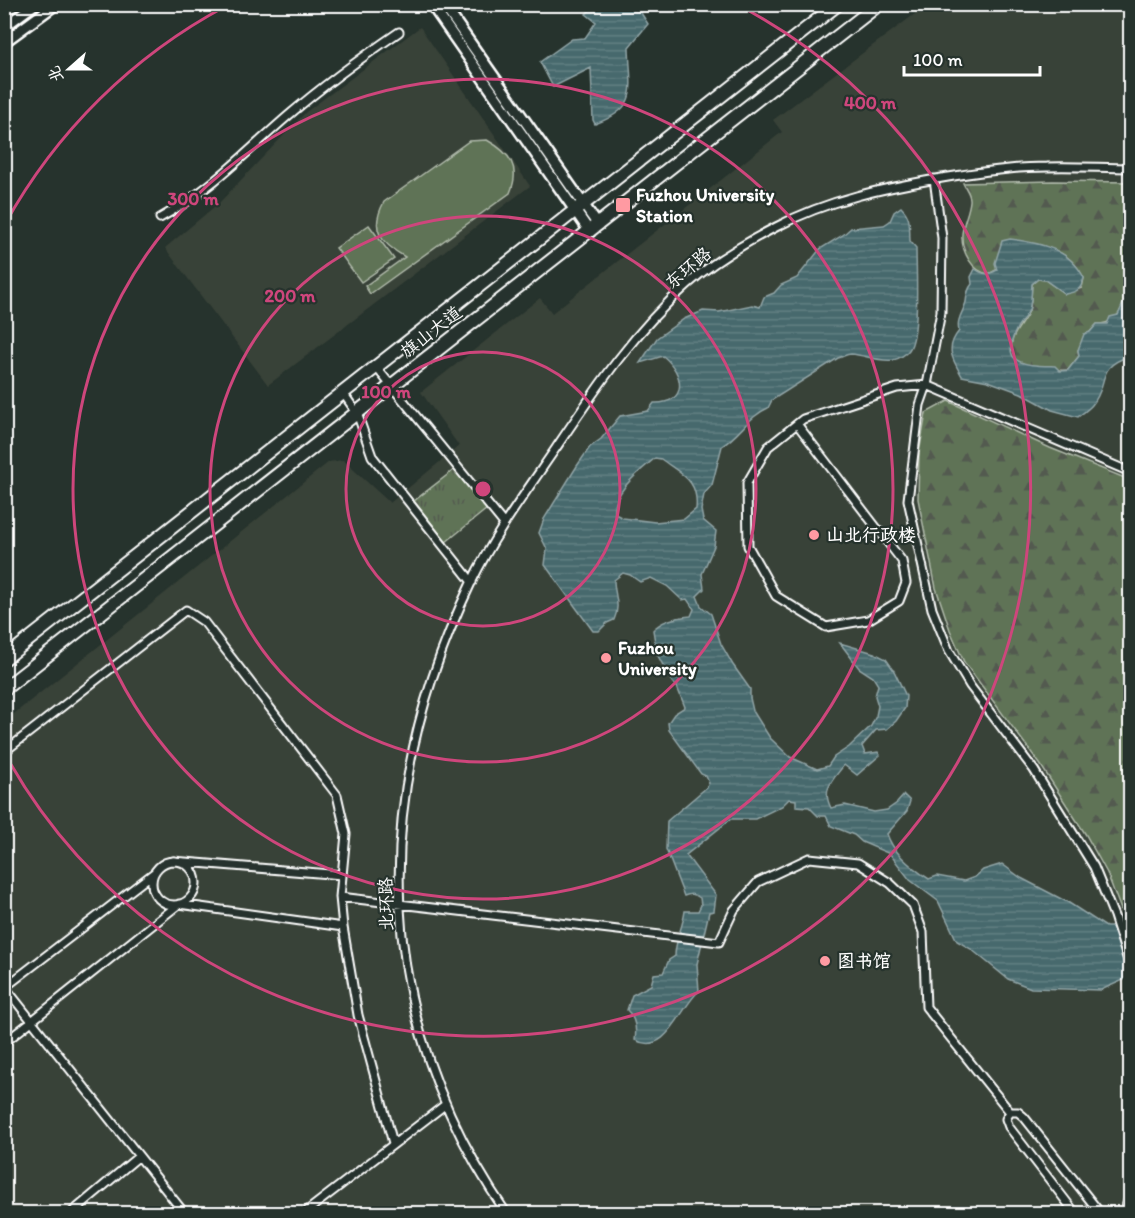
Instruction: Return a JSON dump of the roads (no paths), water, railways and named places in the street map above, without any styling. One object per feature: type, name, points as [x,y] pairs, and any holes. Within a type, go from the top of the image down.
[{"type":"highway","name":"旗山大道","points":[[4,659],[838,4]]},
{"type":"highway","name":"旗山大道","points":[[4,689],[879,4]]},
{"type":"street","points":[[4,27],[35,4]]},
{"type":"street","points":[[4,42],[56,4]]},
{"type":"street","points":[[430,4],[580,208]]},
{"type":"street","points":[[443,4],[594,228]]},
{"type":"street","points":[[160,218],[186,204],[337,76],[399,32]]},
{"type":"street","name":"东环路","points":[[471,582],[504,524],[606,374],[647,324],[689,284],[734,251],[778,225],[827,204],[884,188],[970,173],[1043,166],[1131,168]]},
{"type":"street","points":[[934,179],[942,238],[941,312],[927,385],[920,405],[908,500],[932,609],[949,651],[970,686],[1034,770],[1095,867],[1131,967]]},
{"type":"street","points":[[376,367],[504,524]]},
{"type":"street","points":[[797,424],[902,561],[906,583],[899,602],[868,620],[826,627],[776,596],[748,546],[747,483],[768,447],[802,419],[897,388],[927,385],[1131,472]]},
{"type":"street","points":[[343,393],[357,413],[372,456],[471,582]]},
{"type":"street","name":"北环路","points":[[471,582],[435,671],[414,740],[401,821],[402,945],[412,999],[430,1061],[446,1104],[473,1159],[507,1214]]},
{"type":"street","points":[[4,752],[186,610],[204,622],[336,795],[346,834],[340,897],[343,927],[358,1015],[393,1143]]},
{"type":"street","points":[[340,897],[719,942],[734,910],[758,882],[809,858],[858,863],[890,883],[913,905],[923,932],[926,1007],[1010,1112]]},
{"type":"street","points":[[184,1214],[5,987],[155,872],[159,866],[173,861],[342,875]]},
{"type":"street","points":[[4,1043],[191,896],[195,883],[191,870],[180,862],[173,861]]},
{"type":"street","points":[[155,872],[152,886],[159,899],[165,903],[343,927]]},
{"type":"street","points":[[303,1214],[446,1104]]},
{"type":"street","points":[[1010,1112],[1006,1119],[1009,1127],[1076,1214]]},
{"type":"street","points":[[1010,1112],[1018,1112],[1024,1117],[1101,1214]]},
{"type":"street","points":[[70,1214],[139,1156]]},
{"type":"street","points":[[1124,1214],[1131,1194]]},
{"type":"water","points":[[596,4],[636,5],[648,24],[629,47],[631,85],[626,103],[610,118],[595,124],[591,68],[553,87],[540,62],[572,39],[585,38],[596,22],[586,14]]},
{"type":"water","points":[[901,207],[905,211],[909,223],[910,241],[916,248],[916,317],[915,331],[909,350],[898,359],[893,360],[851,354],[838,358],[772,400],[768,408],[761,411],[722,446],[712,485],[704,494],[701,510],[703,520],[716,531],[714,546],[702,574],[704,589],[697,596],[701,606],[711,614],[721,644],[750,689],[753,711],[770,738],[790,757],[817,769],[828,766],[834,757],[849,747],[871,726],[878,706],[875,696],[878,685],[873,677],[859,668],[840,643],[886,659],[906,696],[905,708],[887,729],[876,730],[862,746],[865,754],[878,752],[880,755],[857,775],[844,765],[836,775],[827,795],[831,808],[845,805],[874,812],[887,810],[904,795],[910,801],[907,811],[887,834],[898,854],[910,865],[929,879],[937,876],[964,881],[975,877],[983,870],[1002,864],[1021,878],[1069,903],[1106,927],[1130,927],[1130,977],[1101,990],[1031,988],[1008,979],[971,949],[957,941],[938,901],[910,880],[890,854],[831,826],[826,816],[818,816],[809,807],[796,806],[796,800],[789,799],[782,806],[755,819],[731,819],[686,855],[716,895],[714,911],[709,912],[697,964],[699,991],[664,1036],[656,1042],[646,1043],[635,1040],[635,1024],[627,1010],[632,995],[651,985],[654,974],[663,973],[669,960],[675,956],[685,911],[698,911],[701,905],[700,898],[691,894],[684,896],[666,849],[667,821],[709,783],[706,776],[701,774],[669,730],[668,723],[674,714],[685,707],[677,687],[657,654],[653,630],[666,621],[691,616],[694,609],[687,599],[682,600],[667,586],[651,578],[640,582],[623,573],[614,580],[617,605],[614,620],[599,631],[593,631],[545,565],[547,549],[539,533],[544,519],[590,447],[601,439],[620,416],[648,411],[654,403],[665,402],[678,393],[679,379],[663,356],[640,363],[657,338],[684,319],[703,311],[719,312],[752,305],[760,307],[764,297],[774,293],[781,285],[797,278],[820,249],[851,228],[884,225],[890,221],[894,212]],"holes":[[[655,458],[661,459],[688,479],[695,491],[696,509],[684,519],[655,522],[623,518],[615,514],[615,506],[622,490]]]},
{"type":"water","points":[[1010,239],[1043,245],[1063,254],[1078,268],[1084,278],[1078,290],[1065,294],[1045,280],[1038,279],[1032,284],[1029,309],[1012,341],[1011,350],[1018,361],[1025,364],[1055,366],[1060,371],[1068,370],[1079,356],[1078,350],[1084,334],[1090,332],[1097,324],[1107,324],[1110,317],[1118,315],[1123,304],[1130,303],[1130,356],[1111,365],[1097,397],[1090,407],[1078,417],[1052,410],[1021,393],[988,381],[962,376],[953,359],[952,343],[959,331],[959,319],[972,284],[971,277],[975,269],[986,274],[997,270],[995,263],[1002,241]]},
{"type":"place","name":"Fuzhou University Station","points":[[623,205]]},
{"type":"place","name":"山北行政楼","points":[[814,535]]},
{"type":"place","name":"Fuzhou University","points":[[606,658]]},
{"type":"place","name":"图书馆","points":[[825,961]]}]
